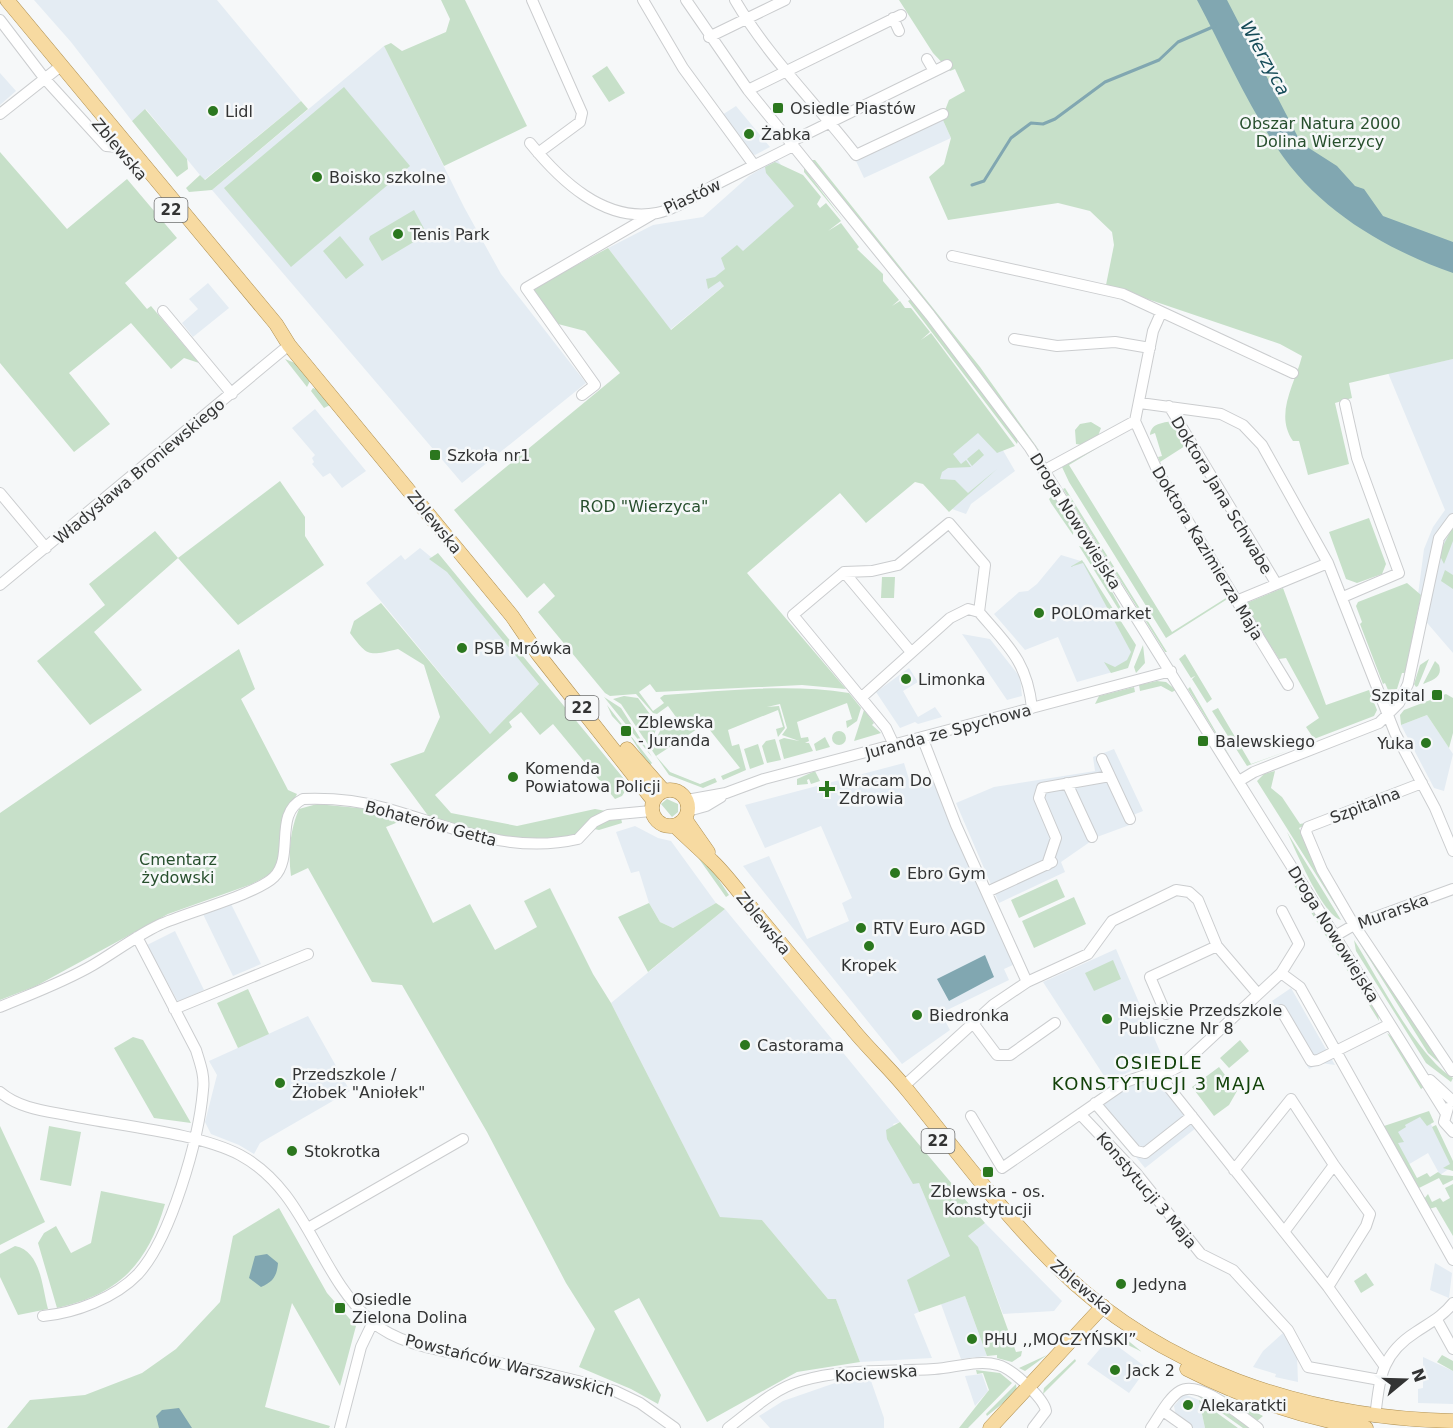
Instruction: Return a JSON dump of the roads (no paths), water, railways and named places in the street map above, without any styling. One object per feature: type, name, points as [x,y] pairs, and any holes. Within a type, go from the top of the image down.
[{"type":"main road","name":"Zblewska","points":[[7,0],[54,72],[276,324],[289,345],[512,616],[538,654],[656,800]]},
{"type":"main road","name":"Zblewska","points":[[0,3],[54,72],[266,324],[289,345]]},
{"type":"main road","name":"22","points":[[677,791],[684,814],[663,825],[656,800],[677,791]]},
{"type":"main road","name":"Zblewska","points":[[684,814],[713,862],[861,1040],[904,1086],[1025,1234],[1100,1310]]},
{"type":"main road","name":"Zblewska","points":[[861,1040],[891,1083],[1019,1240],[1067,1288],[1100,1310],[1175,1353],[1235,1380],[1302,1403],[1371,1422],[1453,1421]]},
{"type":"main road","points":[[990,1428],[1100,1310]]},
{"type":"street","points":[[532,0],[582,113],[580,122],[538,153]]},
{"type":"street","points":[[642,0],[682,68],[754,165]]},
{"type":"street","name":"Droga Nowowiejska","points":[[686,0],[709,37],[748,90],[973,370],[1045,470],[1390,1024],[1423,1074],[1450,1105],[1444,1122],[1453,1132]]},
{"type":"street","points":[[735,0],[746,19],[786,71],[856,154],[943,114]]},
{"type":"street","points":[[709,37],[785,0]]},
{"type":"street","points":[[748,90],[897,17],[899,31]]},
{"type":"street","points":[[0,20],[54,72],[0,114]]},
{"type":"street","points":[[927,59],[934,71]]},
{"type":"street","name":"Piastów","points":[[530,143],[573,188],[601,204],[628,213],[656,213],[754,165],[828,122],[946,65]]},
{"type":"street","points":[[582,395],[595,385],[526,288],[656,213]]},
{"type":"street","points":[[952,256],[1123,294],[1293,373]]},
{"type":"street","name":"Władysława Broniewskiego","points":[[163,311],[232,394]]},
{"type":"street","points":[[1045,470],[1135,421],[1153,331],[1161,313]]},
{"type":"street","points":[[1014,339],[1057,346],[1115,342],[1150,348]]},
{"type":"street","name":"Władysława Broniewskiego","points":[[0,585],[289,345]]},
{"type":"street","points":[[1140,403],[1221,414],[1243,425],[1262,446],[1328,563],[1388,714],[1435,808],[1453,852]]},
{"type":"street","points":[[1343,597],[1399,573],[1357,458],[1345,404]]},
{"type":"street","name":"Doktora Jana Schwabe","points":[[1169,406],[1276,583]]},
{"type":"street","name":"Doktora Kazimierza Maja","points":[[1135,421],[1158,472],[1288,685]]},
{"type":"street","name":"Władysława Broniewskiego","points":[[0,493],[46,548]]},
{"type":"street","points":[[1239,780],[1379,723],[1399,702],[1407,684],[1439,538],[1453,519]]},
{"type":"street","points":[[894,745],[889,732],[862,697],[793,615],[844,572],[872,571],[898,565],[949,522],[984,564],[979,612]]},
{"type":"street","points":[[1236,601],[1328,563]]},
{"type":"street","points":[[844,572],[911,652]]},
{"type":"street","points":[[862,697],[950,618],[968,609],[979,612],[1018,657],[1029,686],[1032,708]]},
{"type":"street","name":"Juranda ze Spychowa","points":[[684,814],[726,793],[764,779],[1171,671]]},
{"type":"street","points":[[922,737],[956,825],[1027,981]]},
{"type":"street","points":[[1102,759],[1130,819]]},
{"type":"street","points":[[987,892],[1052,862],[1056,838],[1039,798],[1042,788],[1110,776]]},
{"type":"street","points":[[1067,783],[1092,837]]},
{"type":"street","name":"Szpitalna","points":[[1354,925],[1310,847],[1306,832],[1308,827],[1422,783]]},
{"type":"street","name":"Bohaterów Getta","points":[[0,1007],[91,966],[137,937],[172,920],[252,889],[274,877],[283,858],[289,811],[295,803],[303,799],[382,807],[457,832],[515,844],[559,843],[583,836],[594,822],[608,814],[656,800]]},
{"type":"street","name":"Murarska","points":[[1335,936],[1354,925],[1453,889]]},
{"type":"street","points":[[904,1086],[973,1023],[1027,981],[1088,954],[1112,921],[1176,890],[1188,892],[1198,900],[1216,946],[1258,994]]},
{"type":"street","points":[[971,1116],[1002,1168],[1128,1081],[1148,1074],[1162,1075],[1182,1065],[1281,973],[1299,944],[1282,911]]},
{"type":"street","points":[[1354,925],[1452,1071]]},
{"type":"street","points":[[43,1316],[56,1315],[99,1300],[138,1274],[164,1231],[194,1140],[204,1089],[202,1069],[196,1050],[137,937]]},
{"type":"street","points":[[1166,1014],[1150,977],[1216,946]]},
{"type":"street","points":[[174,1009],[308,954]]},
{"type":"street","points":[[1281,973],[1300,987],[1453,1260]]},
{"type":"street","points":[[1281,1010],[1311,1061],[1390,1024]]},
{"type":"street","points":[[973,1023],[997,1055],[1010,1055],[1055,1023]]},
{"type":"street","points":[[1162,1075],[1234,1170],[1328,1287],[1383,1364]]},
{"type":"street","name":"Powstańców Warszawskich","points":[[0,1092],[14,1102],[42,1110],[222,1147],[259,1168],[277,1182],[308,1228],[347,1295],[373,1322],[388,1333],[427,1347],[615,1391],[640,1403],[675,1428]]},
{"type":"street","points":[[1234,1170],[1291,1099],[1334,1165],[1370,1214],[1366,1226],[1328,1287]]},
{"type":"street","points":[[1095,1103],[1136,1151],[1145,1153],[1192,1116]]},
{"type":"street","name":"Konstytucji 3 Maja","points":[[1080,1114],[1137,1174],[1201,1254],[1233,1270],[1280,1322],[1308,1367],[1335,1374],[1380,1380]]},
{"type":"street","points":[[308,1228],[463,1139]]},
{"type":"street","points":[[1284,1232],[1334,1165]]},
{"type":"street","points":[[1371,1422],[1383,1364],[1414,1333],[1437,1320],[1453,1302]]},
{"type":"street","points":[[1437,1320],[1453,1349]]},
{"type":"street","points":[[340,1428],[362,1347],[373,1322]]},
{"type":"street","name":"Kociewska","points":[[728,1428],[774,1392],[800,1381],[847,1372],[998,1365],[1010,1371],[1043,1402],[1046,1411],[1033,1428]]},
{"type":"street","points":[[1151,1428],[1178,1392],[1187,1388],[1202,1390],[1258,1428]]},
{"type":"street","points":[[1163,1411],[1187,1428]]},
{"type":"water","points":[[1197,0],[1227,0],[1301,143],[1337,166],[1355,186],[1364,189],[1383,216],[1453,242],[1453,273],[1378,239],[1355,225],[1312,190],[1277,148],[1266,130]]},
{"type":"water","points":[[985,955],[994,977],[949,1001],[937,979]]},
{"type":"water","points":[[267,1254],[278,1263],[274,1278],[261,1287],[249,1278],[255,1256]]},
{"type":"water","points":[[179,1408],[192,1428],[159,1428],[156,1416],[162,1410]]},
{"type":"waterway","points":[[972,185],[984,181],[1011,138],[1031,123],[1043,124],[1055,119],[1105,82],[1159,60],[1178,42],[1215,26]]},
{"type":"place","name":"Osiedle Piastów","points":[[778,108]]},
{"type":"place","name":"Lidl","points":[[213,111]]},
{"type":"place","name":"Żabka","points":[[749,134]]},
{"type":"place","name":"Boisko szkolne","points":[[317,177]]},
{"type":"place","name":"Tenis Park","points":[[398,234]]},
{"type":"place","name":"Szkoła nr1","points":[[435,455]]},
{"type":"place","name":"POLOmarket","points":[[1039,613]]},
{"type":"place","name":"PSB Mrówka","points":[[462,648]]},
{"type":"place","name":"Limonka","points":[[906,679]]},
{"type":"place","name":"Szpital","points":[[1437,695]]},
{"type":"place","name":"Zblewska - Juranda","points":[[626,731]]},
{"type":"place","name":"Balewskiego","points":[[1203,741]]},
{"type":"place","name":"Yuka","points":[[1426,743]]},
{"type":"place","name":"Komenda Powiatowa Policji","points":[[513,777]]},
{"type":"place","name":"Wracam Do Zdrowia","points":[[827,789]]},
{"type":"place","name":"Ebro Gym","points":[[895,873]]},
{"type":"place","name":"RTV Euro AGD","points":[[861,928]]},
{"type":"place","name":"Kropek","points":[[869,946]]},
{"type":"place","name":"Biedronka","points":[[917,1015]]},
{"type":"place","name":"Miejskie Przedszkole Publiczne Nr 8","points":[[1107,1019]]},
{"type":"place","name":"Castorama","points":[[745,1045]]},
{"type":"place","name":"Przedszkole / Żłobek \"Aniołek\"","points":[[280,1083]]},
{"type":"place","name":"Stokrotka","points":[[292,1151]]},
{"type":"place","name":"Zblewska - os. Konstytucji","points":[[988,1172]]},
{"type":"place","name":"Jedyna","points":[[1121,1284]]},
{"type":"place","name":"Osiedle Zielona Dolina","points":[[340,1308]]},
{"type":"place","name":"PHU ,,MOCZYŃSKI”","points":[[972,1339]]},
{"type":"place","name":"Jack 2","points":[[1115,1370]]},
{"type":"place","name":"Alekaratkti","points":[[1188,1405]]},
{"type":"district","name":"OSIEDLE KONSTYTUCJI 3 MAJA","points":[[1159,1073]]},
{"type":"water label","name":"Wierzyca","points":[[1265,58]]},
{"type":"park label","name":"Obszar Natura 2000 Dolina Wierzycy","points":[[1320,132]]},
{"type":"park label","name":"ROD \"Wierzyca\"","points":[[644,506]]},
{"type":"park label","name":"Cmentarz żydowski","points":[[178,868]]}]
